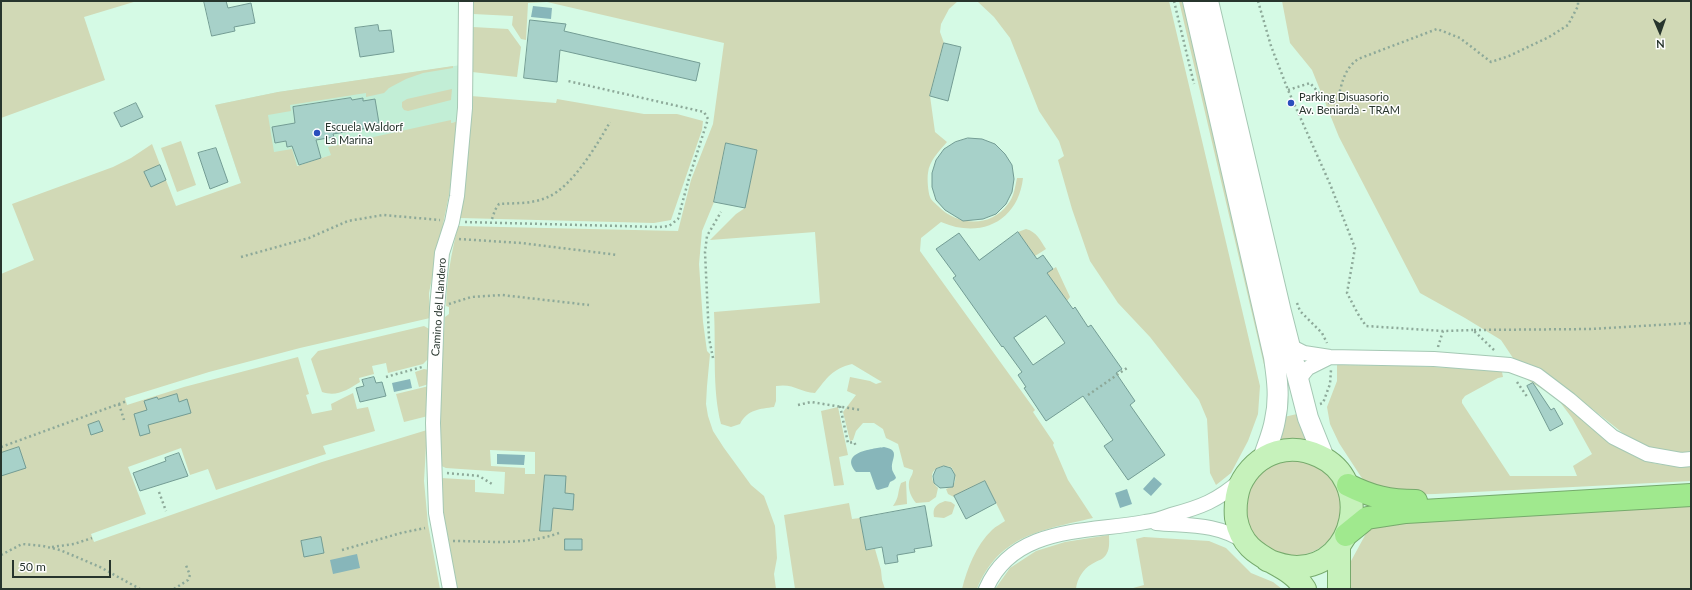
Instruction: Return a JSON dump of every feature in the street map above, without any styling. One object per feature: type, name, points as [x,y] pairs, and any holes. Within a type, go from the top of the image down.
[{"type":"highway","points":[[1348,486],[1382,499],[1399,501],[1434,501],[1691,488]]},
{"type":"highway","points":[[1342,541],[1367,518],[1406,512],[1691,495]]},
{"type":"main road","points":[[1193,1],[1274,357],[1277,376],[1278,401],[1275,421],[1263,459]]},
{"type":"main road","points":[[1208,1],[1308,418],[1324,458]]},
{"type":"main road","points":[[1267,560],[1282,566],[1298,567],[1313,564],[1327,557],[1342,541],[1352,519],[1352,502],[1348,486],[1338,470],[1324,458],[1310,452],[1293,450],[1277,452],[1263,459],[1252,467],[1244,477],[1237,493],[1235,510],[1238,527],[1246,542],[1255,552],[1267,560],[1295,576],[1305,589]]},
{"type":"main road","points":[[1339,589],[1342,541]]},
{"type":"street","name":"Camino del Llandero","points":[[450,589],[438,526],[434,473],[433,423],[437,308],[442,253],[452,222],[457,196],[465,108],[466,1]]},
{"type":"street","points":[[1290,346],[1304,353],[1330,357],[1434,359],[1510,365],[1537,375],[1613,436],[1647,454],[1681,460],[1691,459]]},
{"type":"street","points":[[1299,380],[1308,368],[1330,357]]},
{"type":"street","points":[[986,589],[998,567],[1008,556],[1039,540],[1060,534],[1145,522],[1203,506],[1228,491],[1244,477]]},
{"type":"street","points":[[1145,522],[1218,529],[1232,533],[1246,542]]},
{"type":"path","points":[[1174,1],[1194,86]]},
{"type":"path","points":[[1258,1],[1271,46],[1288,90],[1330,184],[1355,248],[1347,293],[1366,326],[1443,331],[1591,329],[1691,323]]},
{"type":"path","points":[[1288,90],[1310,83],[1328,103],[1337,102],[1344,76],[1350,65],[1358,58],[1437,30],[1460,38],[1490,62],[1509,56],[1549,37],[1568,25],[1578,6],[1578,1]]},
{"type":"path","points":[[241,257],[309,238],[348,221],[383,215],[452,222],[669,226],[678,219],[689,178],[708,119],[704,112],[568,81]]},
{"type":"path","points":[[492,219],[499,204],[531,202],[548,197],[562,188],[591,153],[610,122]]},
{"type":"path","points":[[713,358],[709,338],[705,252],[707,236],[721,212]]},
{"type":"path","points":[[447,239],[520,243],[618,255]]},
{"type":"path","points":[[437,308],[471,297],[502,295],[589,305]]},
{"type":"path","points":[[1296,299],[1300,311],[1322,333],[1327,343],[1330,357]]},
{"type":"path","points":[[1473,330],[1510,365]]},
{"type":"path","points":[[386,377],[435,364]]},
{"type":"path","points":[[1088,395],[1127,368]]},
{"type":"path","points":[[1,447],[127,401]]},
{"type":"path","points":[[798,405],[811,402],[861,410]]},
{"type":"path","points":[[119,404],[124,420]]},
{"type":"path","points":[[840,406],[848,443],[854,442],[856,446]]},
{"type":"path","points":[[434,473],[479,476],[492,484]]},
{"type":"path","points":[[159,492],[166,511]]},
{"type":"path","points":[[342,550],[401,533],[438,526]]},
{"type":"path","points":[[440,541],[523,542],[541,540],[559,533]]},
{"type":"path","points":[[50,548],[74,544],[92,538]]},
{"type":"path","points":[[1,555],[22,544],[50,548],[77,556],[140,589]]},
{"type":"path","points":[[174,589],[188,580],[190,575],[185,563]]},
{"type":"shaded area","points":[[1,1],[137,1],[84,17],[105,80],[1,118]]},
{"type":"shaded area","points":[[473,1],[958,1],[949,9],[941,24],[940,32],[944,43],[930,96],[935,132],[947,142],[930,164],[928,181],[930,197],[946,213],[955,218],[974,222],[993,217],[1001,212],[1012,198],[1017,178],[1023,178],[1020,193],[1014,206],[1005,216],[995,223],[983,227],[956,227],[941,222],[921,238],[920,251],[1035,410],[1033,412],[1054,443],[1053,445],[1068,480],[1093,518],[1056,527],[1024,538],[1010,546],[997,557],[986,571],[977,589],[962,589],[969,565],[981,543],[995,527],[1005,521],[985,481],[954,497],[948,494],[946,489],[953,485],[955,480],[951,467],[945,466],[936,468],[932,475],[932,479],[938,488],[936,497],[929,502],[916,503],[909,491],[909,482],[913,470],[904,467],[898,444],[886,438],[883,429],[874,423],[863,423],[856,431],[853,440],[850,441],[843,412],[856,395],[847,391],[850,377],[870,381],[876,384],[882,382],[852,364],[835,371],[815,393],[782,385],[776,386],[776,401],[774,407],[759,409],[747,415],[740,424],[731,427],[721,424],[715,382],[714,312],[820,303],[815,232],[710,240],[736,214],[745,208],[757,150],[726,143],[714,202],[702,231],[699,264],[703,322],[707,351],[710,354],[706,404],[713,431],[751,485],[764,496],[775,526],[777,558],[774,574],[776,589],[456,589],[449,554],[448,537],[443,534],[441,478],[475,480],[475,492],[504,494],[505,472],[446,468],[439,465],[440,391],[445,317],[449,314],[449,307],[446,306],[447,285],[451,256],[458,226],[678,231],[691,180],[713,124],[724,43],[547,2],[528,3],[526,40],[521,39],[512,25],[513,16],[473,14]],"holes":[[[490,450],[535,452],[535,474],[525,474],[525,468],[491,466]]]},
{"type":"shaded area","points":[[968,1],[1169,1],[1260,386],[1258,414],[1248,441],[1231,473],[1216,485],[1210,473],[1207,419],[1199,400],[1150,337],[1118,303],[1090,261],[1072,209],[1058,160],[1064,156],[1059,141],[1039,111],[1010,38],[994,17],[978,2]]},
{"type":"shaded area","points":[[1179,1],[1183,1],[1269,363],[1268,382]]},
{"type":"shaded area","points":[[1282,1],[1691,1],[1691,453],[1677,453],[1647,447],[1624,434],[1548,374],[1515,361],[1501,340],[1420,293],[1339,137],[1312,70],[1290,43]]},
{"type":"shaded area","points":[[473,27],[508,29],[521,47],[517,77],[472,72]]},
{"type":"shaded area","name":"Escuela Waldorf La Marina","points":[[461,65],[459,121],[370,143],[241,183],[215,105],[278,92]]},
{"type":"shaded area","points":[[453,66],[453,68],[423,73],[406,79],[389,88],[384,93],[366,97],[366,93],[290,105],[291,111],[268,115],[274,152],[292,149],[297,166],[331,155],[328,147],[451,120],[451,123],[459,121],[449,195],[429,293],[430,318],[300,348],[209,372],[125,398],[127,405],[184,387],[298,357],[309,394],[306,395],[312,414],[332,410],[331,404],[353,393],[357,409],[368,407],[375,431],[323,446],[326,454],[216,490],[208,469],[190,475],[181,448],[128,467],[146,514],[91,534],[94,542],[322,462],[427,430],[424,481],[428,524],[440,589],[1,589],[1,274],[34,260],[12,204],[113,167],[131,158],[152,144],[176,206],[241,183],[215,105],[278,92]]},
{"type":"shaded area","points":[[452,89],[451,100],[408,111],[404,110],[402,107],[402,102],[407,99]]},
{"type":"shaded area","points":[[471,96],[556,103],[557,99],[644,114],[677,114],[703,121],[702,130],[671,220],[654,223],[460,218]]},
{"type":"shaded area","points":[[181,141],[196,185],[177,192],[161,148]]},
{"type":"shaded area","points":[[1026,229],[1036,234],[1046,249],[1035,256],[1018,232]]},
{"type":"shaded area","points":[[1056,267],[1070,297],[1067,301],[1047,273]]},
{"type":"shaded area","points":[[424,326],[431,330],[430,357],[423,364],[388,373],[386,363],[372,366],[374,374],[359,378],[360,382],[346,390],[332,394],[322,392],[311,359],[318,351]]},
{"type":"shaded area","points":[[1337,365],[1414,366],[1493,370],[1502,372],[1503,377],[1498,378],[1465,396],[1462,403],[1510,476],[1577,476],[1573,466],[1592,454],[1572,418],[1557,398],[1526,379],[1551,390],[1614,444],[1638,458],[1651,463],[1664,465],[1691,465],[1691,481],[1435,494],[1396,495],[1377,491],[1367,486],[1339,443],[1330,424],[1327,407],[1337,381]]},
{"type":"shaded area","points":[[424,369],[429,370],[429,384],[419,387],[415,372]]},
{"type":"shaded area","points":[[429,386],[428,416],[404,422],[396,394]]},
{"type":"shaded area","points":[[838,407],[848,455],[839,457],[844,485],[834,486],[821,411]]},
{"type":"shaded area","points":[[1297,414],[1301,429],[1306,439],[1277,441],[1284,417]]},
{"type":"shaded area","points":[[1284,460],[1302,460],[1312,463],[1320,468],[1333,481],[1338,489],[1341,499],[1341,517],[1338,527],[1327,542],[1320,548],[1312,553],[1302,556],[1284,556],[1274,553],[1266,548],[1253,535],[1248,527],[1245,517],[1245,499],[1248,489],[1253,481],[1266,468],[1274,463]]},
{"type":"shaded area","points":[[906,481],[907,504],[893,506],[897,500],[901,483]]},
{"type":"shaded area","points":[[945,501],[951,502],[955,505],[952,514],[944,518],[934,517],[934,508]]},
{"type":"shaded area","points":[[1691,502],[1691,589],[1351,589],[1351,561],[1369,528],[1385,522]]},
{"type":"shaded area","points":[[849,503],[852,519],[860,518],[866,550],[875,549],[885,589],[795,589],[784,515]]},
{"type":"shaded area","points":[[1109,535],[1109,549],[1106,555],[1103,559],[1089,566],[1083,571],[1076,589],[995,589],[1010,568],[1036,551],[1065,542]]},
{"type":"shaded area","points":[[1144,537],[1209,541],[1226,548],[1251,573],[1273,582],[1282,589],[1133,589],[1144,585],[1136,539]]},
{"type":"water","points":[[533,6],[552,8],[551,19],[531,17]]},
{"type":"water","points":[[410,379],[412,388],[394,392],[392,383]]},
{"type":"water","points":[[884,447],[889,448],[894,453],[892,471],[896,478],[890,482],[888,487],[878,490],[876,489],[870,472],[856,472],[852,465],[852,460],[854,456],[859,453]]},
{"type":"water","points":[[497,454],[525,455],[524,465],[497,464]]},
{"type":"water","points":[[1154,477],[1162,484],[1151,496],[1143,489]]},
{"type":"water","points":[[1127,489],[1132,504],[1120,508],[1115,493]]},
{"type":"water","points":[[357,554],[360,568],[333,574],[330,560]]},
{"type":"building","points":[[204,1],[226,1],[228,8],[251,3],[255,23],[234,27],[235,31],[212,36]]},
{"type":"building","points":[[530,20],[566,24],[564,31],[700,63],[696,81],[560,50],[557,82],[524,78]]},
{"type":"building","points":[[378,25],[379,31],[391,30],[394,52],[360,57],[355,28]]},
{"type":"building","points":[[944,43],[961,47],[948,101],[930,96]]},
{"type":"building","points":[[351,98],[352,100],[363,98],[363,101],[375,99],[379,123],[367,125],[368,128],[333,134],[334,137],[316,140],[321,158],[299,165],[292,146],[287,147],[286,141],[275,143],[272,127],[295,123],[293,107]]},
{"type":"building","points":[[136,103],[143,117],[121,127],[114,113]]},
{"type":"building","points":[[968,138],[982,139],[995,144],[1005,154],[1012,165],[1014,179],[1012,192],[1006,204],[996,214],[983,219],[963,221],[945,210],[936,200],[932,187],[932,173],[936,160],[944,149],[955,142]]},
{"type":"building","points":[[726,143],[757,150],[745,208],[714,202]]},
{"type":"building","points":[[216,148],[228,182],[210,189],[198,153]]},
{"type":"building","points":[[160,165],[166,180],[151,187],[144,172]]},
{"type":"building","points":[[1018,232],[1037,259],[1043,255],[1053,269],[1047,273],[1073,309],[1075,307],[1088,327],[1091,325],[1122,369],[1116,373],[1135,401],[1130,405],[1165,455],[1128,480],[1104,446],[1113,440],[1083,396],[1046,421],[1024,388],[1026,387],[1018,375],[1022,372],[1003,346],[1002,347],[953,278],[956,276],[936,249],[959,233],[979,260]],"holes":[[[1046,316],[1065,343],[1033,365],[1014,338]]]},
{"type":"building","points":[[374,377],[376,383],[382,382],[386,396],[360,402],[356,388],[364,386],[362,380]]},
{"type":"building","points":[[1533,383],[1551,410],[1554,408],[1563,424],[1550,431],[1527,386]]},
{"type":"building","points":[[177,394],[179,402],[187,399],[191,413],[148,425],[150,433],[140,436],[134,414],[147,410],[144,401],[157,397],[158,399]]},
{"type":"building","points":[[99,421],[103,431],[91,435],[88,425]]},
{"type":"building","points":[[19,447],[26,468],[1,476],[1,453]]},
{"type":"building","points":[[179,453],[188,476],[140,491],[133,473],[166,461],[165,458]]},
{"type":"building","points":[[944,466],[951,468],[955,475],[953,487],[940,488],[934,483],[933,476],[936,469]]},
{"type":"building","points":[[545,475],[566,476],[565,493],[574,494],[573,510],[553,508],[551,531],[540,531]]},
{"type":"building","points":[[985,481],[996,503],[966,519],[954,496]]},
{"type":"building","points":[[925,506],[932,546],[914,549],[915,552],[897,555],[898,562],[885,564],[882,547],[866,550],[860,518]]},
{"type":"building","points":[[321,537],[324,553],[304,557],[301,541]]},
{"type":"building","points":[[565,539],[582,539],[582,550],[565,550]]},
{"type":"place","name":"Parking Disuasorio Av. Beniardà - TRAM","points":[[1291,103]]},
{"type":"place","name":"Escuela Waldorf La Marina","points":[[317,133]]}]
